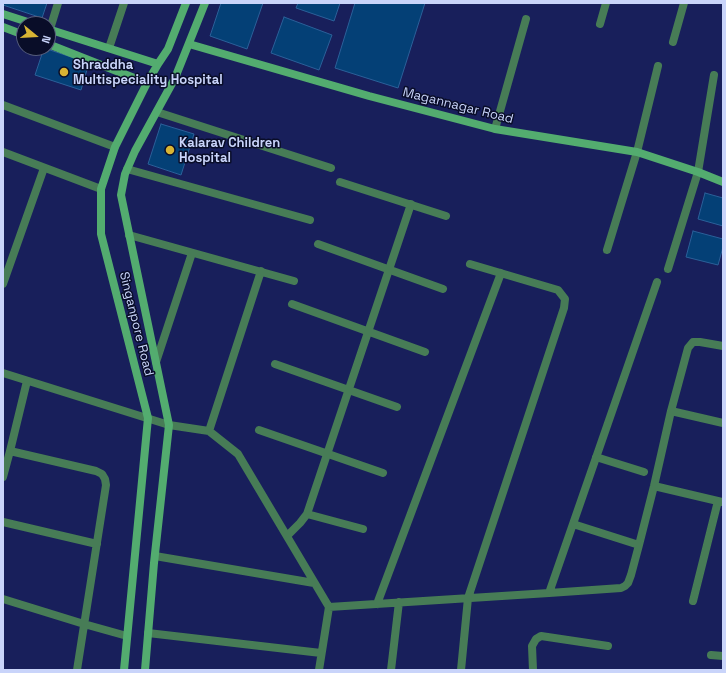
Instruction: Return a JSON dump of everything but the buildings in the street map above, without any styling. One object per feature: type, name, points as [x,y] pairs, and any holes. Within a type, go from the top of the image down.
[{"type":"main road","name":"Singanpore Road","points":[[124,670],[148,418],[101,234],[101,189],[115,147],[147,83],[168,49],[186,3]]},
{"type":"main road","name":"Singanpore Road","points":[[145,670],[169,424],[121,195],[127,169],[135,151],[175,78],[205,3]]},
{"type":"main road","points":[[3,14],[16,18]]},
{"type":"main road","points":[[3,27],[16,32]]},
{"type":"main road","points":[[56,31],[158,64]]},
{"type":"main road","name":"Magannagar Road","points":[[189,44],[369,96],[495,129],[636,152],[698,172],[723,182]]},
{"type":"main road","points":[[56,47],[147,83]]},
{"type":"street","points":[[54,16],[58,3]]},
{"type":"street","points":[[109,48],[124,3]]},
{"type":"street","points":[[600,24],[606,3]]},
{"type":"street","points":[[673,42],[684,3]]},
{"type":"street","points":[[495,129],[526,19]]},
{"type":"street","points":[[607,250],[636,152],[658,66]]},
{"type":"street","points":[[668,269],[698,172],[714,75]]},
{"type":"street","points":[[3,105],[115,147]]},
{"type":"street","points":[[157,112],[331,168]]},
{"type":"street","points":[[3,152],[101,189]]},
{"type":"street","points":[[3,284],[44,168]]},
{"type":"street","points":[[127,169],[310,220]]},
{"type":"street","points":[[340,182],[446,216]]},
{"type":"street","points":[[286,536],[307,514],[411,204]]},
{"type":"street","points":[[129,235],[294,281]]},
{"type":"street","points":[[318,244],[444,288]]},
{"type":"street","points":[[156,362],[192,253]]},
{"type":"street","points":[[461,670],[468,598],[564,308],[565,298],[558,290],[470,264]]},
{"type":"street","points":[[209,431],[261,272]]},
{"type":"street","points":[[377,604],[501,273]]},
{"type":"street","points":[[549,593],[657,282]]},
{"type":"street","points":[[292,304],[425,352]]},
{"type":"street","points":[[329,607],[620,588],[628,582],[639,545],[671,411],[688,348],[693,342],[723,346]]},
{"type":"street","points":[[275,364],[397,407]]},
{"type":"street","points":[[3,374],[169,424],[209,431],[238,454],[329,607],[319,670]]},
{"type":"street","points":[[3,477],[7,456],[27,381]]},
{"type":"street","points":[[671,411],[723,423]]},
{"type":"street","points":[[259,430],[383,472]]},
{"type":"street","points":[[7,456],[96,471],[102,474],[105,479],[106,485],[77,670]]},
{"type":"street","points":[[596,457],[644,472]]},
{"type":"street","points":[[654,486],[720,502],[693,601]]},
{"type":"street","points":[[307,514],[363,529]]},
{"type":"street","points":[[3,522],[97,544]]},
{"type":"street","points":[[573,524],[639,545]]},
{"type":"street","points":[[155,556],[314,583]]},
{"type":"street","points":[[3,599],[127,636]]},
{"type":"street","points":[[391,670],[399,602]]},
{"type":"street","points":[[148,633],[321,653]]},
{"type":"street","points":[[533,670],[532,646],[536,639],[541,636],[608,646]]},
{"type":"street","points":[[711,655],[723,656]]},
{"type":"place","name":"Shraddha Multispeciality Hospital","points":[[64,72]]},
{"type":"place","name":"Kalarav Children Hospital","points":[[170,150]]}]
